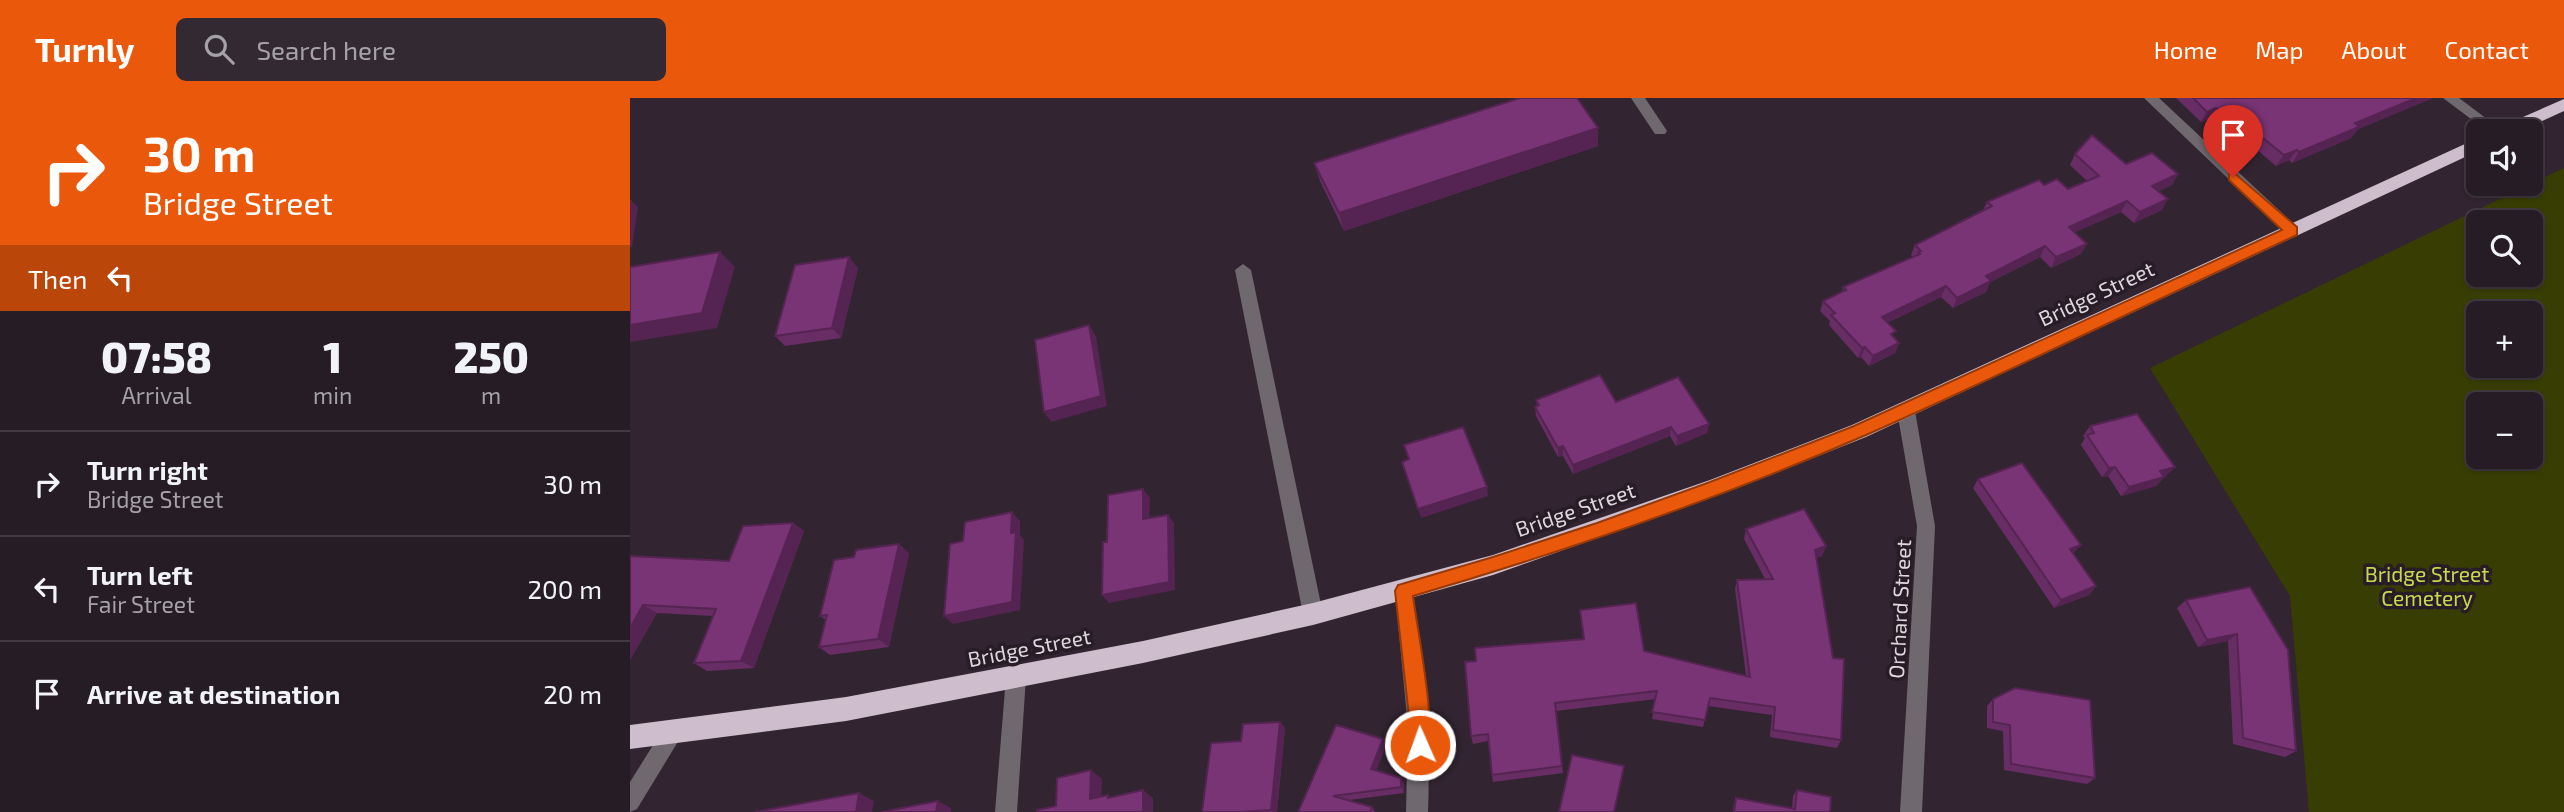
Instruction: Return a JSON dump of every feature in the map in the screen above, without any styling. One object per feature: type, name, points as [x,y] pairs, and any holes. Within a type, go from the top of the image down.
[{"type":"highway","points":[[2534,119],[2561,107]]},
{"type":"highway","name":"Bridge Street","points":[[630,737],[846,709],[1016,677],[1313,614],[1493,565],[1716,487],[1906,411],[2466,150]]},
{"type":"street","points":[[1638,98],[1660,131]]},
{"type":"street","points":[[2151,98],[2292,231]]},
{"type":"street","points":[[2450,98],[2479,119]]},
{"type":"street","points":[[1243,270],[1313,614]]},
{"type":"street","name":"Orchard Street","points":[[1906,411],[1926,526],[1911,812]]},
{"type":"street","points":[[1404,591],[1419,704],[1421,766],[1417,812]]},
{"type":"street","points":[[1006,812],[1016,677]]},
{"type":"street","points":[[630,802],[672,733]]},
{"type":"green space","name":"Bridge Street Cemetery","points":[[2564,168],[2564,812],[2309,812],[2290,596],[2150,368],[2466,215],[2466,287],[2543,287],[2543,210],[2477,210],[2506,196],[2543,196],[2543,178]]},
{"type":"building","points":[[1520,98],[1577,98],[1598,128],[1339,213],[1314,163]]},
{"type":"building","points":[[2193,98],[2416,98],[2355,123],[2359,127],[2299,152],[2297,150],[2284,155],[2264,139],[2257,142],[2216,108],[2207,112]]},
{"type":"building","points":[[2092,135],[2126,164],[2152,153],[2178,174],[2152,186],[2168,199],[2140,212],[2127,201],[2069,227],[2087,244],[2056,257],[2045,246],[1986,276],[1991,281],[1957,298],[1946,286],[1882,317],[1896,331],[1891,334],[1899,343],[1873,356],[1831,315],[1835,313],[1823,301],[1846,290],[1843,287],[1920,254],[1918,252],[1921,251],[1915,245],[1992,206],[1987,202],[2039,180],[2044,185],[2057,179],[2068,189],[2099,176],[2075,154]]},
{"type":"building","points":[[720,252],[702,313],[630,325],[630,267]]},
{"type":"building","points":[[849,257],[832,328],[775,336],[795,265]]},
{"type":"building","points":[[1089,325],[1101,396],[1044,412],[1035,340]]},
{"type":"building","points":[[1600,375],[1616,402],[1678,377],[1709,424],[1677,436],[1671,427],[1573,465],[1563,446],[1558,448],[1535,407],[1539,405],[1536,400]]},
{"type":"building","points":[[2137,414],[2175,467],[2160,471],[2164,477],[2129,487],[2115,467],[2109,468],[2087,435],[2094,433],[2090,426]]},
{"type":"building","points":[[1463,427],[1487,487],[1418,509],[1402,462],[1409,459],[1404,445]]},
{"type":"building","points":[[2022,463],[2081,545],[2070,549],[2096,586],[2061,600],[1978,479]]},
{"type":"building","points":[[1143,489],[1143,519],[1168,515],[1169,582],[1102,595],[1103,542],[1107,542],[1108,495]]},
{"type":"building","points":[[1804,509],[1826,546],[1815,550],[1833,658],[1844,659],[1841,740],[1773,730],[1775,707],[1710,698],[1705,720],[1652,712],[1657,691],[1555,703],[1562,766],[1492,775],[1488,734],[1471,736],[1465,662],[1476,661],[1475,648],[1584,639],[1580,610],[1636,603],[1644,651],[1750,677],[1737,580],[1773,579],[1746,529]]},
{"type":"building","points":[[1012,512],[1011,533],[1016,532],[1012,602],[944,616],[950,544],[963,541],[965,522]]},
{"type":"building","points":[[793,523],[741,661],[694,663],[716,609],[643,605],[630,628],[630,556],[729,561],[743,526]]},
{"type":"building","points":[[899,544],[878,639],[819,647],[827,615],[820,616],[834,560],[854,557],[856,550]]},
{"type":"building","points":[[2250,587],[2288,650],[2296,751],[2243,738],[2237,634],[2207,640],[2186,600]]},
{"type":"building","points":[[2015,688],[2090,700],[2095,778],[2011,764],[2010,725],[1993,722],[1993,699]]},
{"type":"building","points":[[1280,722],[1271,810],[1202,812],[1211,743],[1241,741],[1243,724]]},
{"type":"building","points":[[1336,725],[1383,739],[1371,769],[1401,778],[1401,787],[1333,796],[1372,807],[1370,812],[1298,812]]},
{"type":"building","points":[[1572,755],[1624,766],[1614,812],[1559,812]]},
{"type":"building","points":[[1091,770],[1090,799],[1143,790],[1143,812],[1037,812],[1056,806],[1057,778]]},
{"type":"building","points":[[1797,790],[1831,797],[1830,812],[1734,812],[1736,798],[1795,809]]},
{"type":"building","points":[[859,793],[856,812],[755,812]]},
{"type":"building","points":[[938,801],[936,812],[881,812]]},
{"type":"route","points":[[1420,745],[1419,704],[1404,591],[1597,530],[1859,431],[2292,231],[2233,177]]}]
